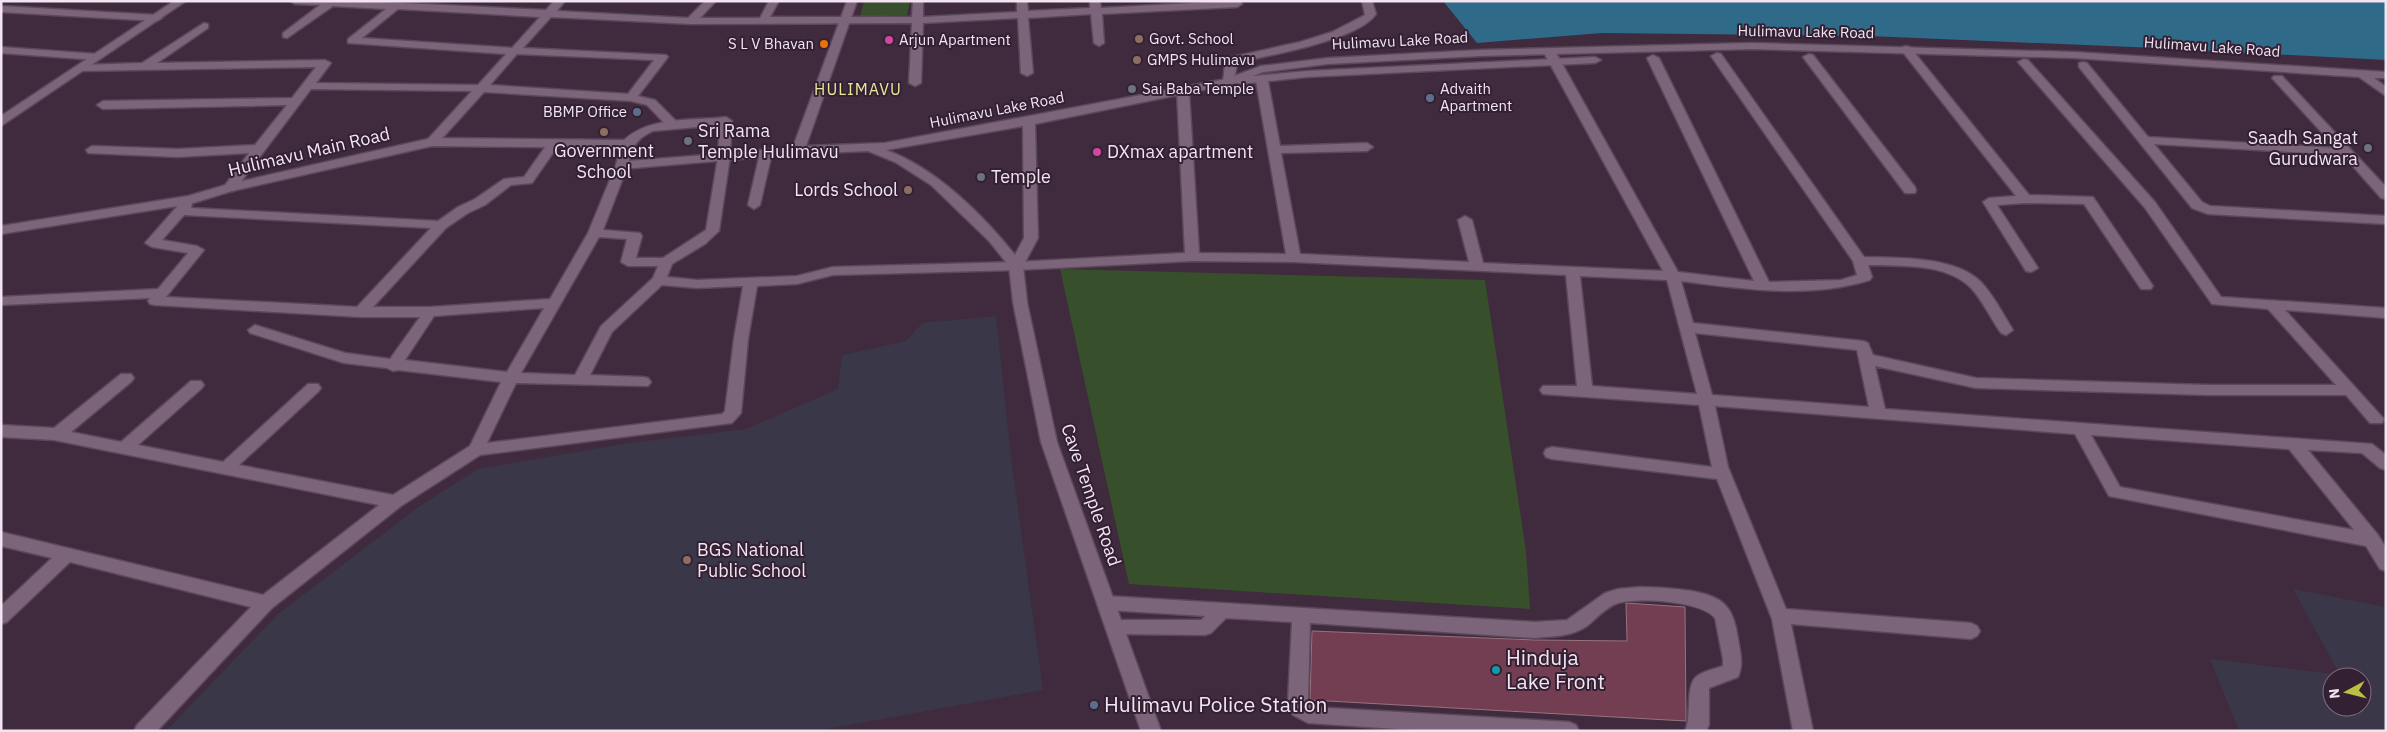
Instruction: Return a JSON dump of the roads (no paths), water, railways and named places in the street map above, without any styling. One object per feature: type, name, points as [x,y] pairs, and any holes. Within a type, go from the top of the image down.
[{"type":"street","points":[[4,118],[182,1]]},
{"type":"street","points":[[295,1],[691,21],[917,20],[1023,14],[1096,6],[1237,4],[1236,1]]},
{"type":"street","points":[[432,142],[560,1]]},
{"type":"street","points":[[691,21],[711,1]]},
{"type":"street","points":[[763,21],[774,1]]},
{"type":"street","points":[[622,165],[798,150],[852,1]]},
{"type":"street","points":[[915,83],[918,1]]},
{"type":"street","points":[[1022,1],[1027,73]]},
{"type":"street","points":[[1228,82],[1231,64],[1236,59],[1303,46],[1336,34],[1369,17],[1371,14],[1367,1]]},
{"type":"street","points":[[287,34],[330,4]]},
{"type":"street","points":[[396,6],[352,41],[514,52],[662,57],[631,98]]},
{"type":"street","points":[[1096,6],[1099,44]]},
{"type":"street","points":[[1,9],[157,18]]},
{"type":"street","points":[[144,67],[204,26]]},
{"type":"street","name":"Hulimavu Lake Road","points":[[1228,82],[1307,74],[1552,57],[1751,46],[1910,54],[2278,78],[2382,80]]},
{"type":"street","points":[[1,50],[98,57]]},
{"type":"street","points":[[1910,54],[2025,199]]},
{"type":"street","name":"Hulimavu Lake Road","points":[[798,150],[885,147],[1183,92],[1228,82],[1261,69],[1328,61],[1910,54],[2074,55],[2361,73],[2382,80]]},
{"type":"street","points":[[659,280],[697,284],[751,282],[797,280],[833,271],[1016,266],[1192,257],[1294,258],[1673,276],[1764,288],[1842,284],[1865,277],[1860,261],[1717,56]]},
{"type":"street","points":[[1809,56],[1910,190]]},
{"type":"street","points":[[1552,57],[1673,276],[1706,400],[1723,474],[1780,616],[1803,731]]},
{"type":"street","points":[[1654,58],[1764,288]]},
{"type":"street","points":[[2024,62],[2150,205],[2217,301],[2386,313]]},
{"type":"street","points":[[80,68],[325,63],[229,188]]},
{"type":"street","points":[[2083,65],[2198,205],[2208,210],[2386,220]]},
{"type":"street","points":[[2278,78],[2386,195]]},
{"type":"street","points":[[1262,80],[1294,258]]},
{"type":"street","points":[[2382,80],[2386,92]]},
{"type":"street","points":[[308,86],[480,88],[631,98],[651,102],[673,125]]},
{"type":"street","points":[[1183,92],[1192,257]]},
{"type":"street","points":[[103,105],[296,101]]},
{"type":"street","points":[[476,450],[511,378],[595,233],[622,165],[627,144],[639,133],[651,128],[726,121],[724,157],[712,231],[700,241],[666,262],[628,262],[635,236],[595,233]]},
{"type":"street","points":[[1016,266],[1031,238],[1029,121]]},
{"type":"street","points":[[2143,140],[2346,152]]},
{"type":"street","name":"Hulimavu Main Road","points":[[1,230],[190,200],[229,188],[432,142],[627,144]]},
{"type":"street","points":[[361,312],[441,225],[463,210],[480,202],[508,182],[528,180],[554,143]]},
{"type":"street","points":[[1274,150],[1367,147]]},
{"type":"street","points":[[867,148],[899,159],[935,182],[994,238],[1016,266]]},
{"type":"street","points":[[92,150],[178,154],[258,149]]},
{"type":"street","points":[[754,205],[766,154]]},
{"type":"street","points":[[2031,268],[1989,202],[2025,199],[2088,200],[2146,286]]},
{"type":"street","points":[[190,200],[152,243],[197,250],[155,301],[361,312],[430,312],[554,303]]},
{"type":"street","points":[[180,211],[441,225]]},
{"type":"street","points":[[1465,220],[1477,266]]},
{"type":"street","points":[[1860,261],[1898,262],[1953,270],[1975,284],[2006,330]]},
{"type":"street","points":[[580,380],[606,329],[659,280],[666,262]]},
{"type":"street","name":"Cave Temple Road","points":[[1016,266],[1020,302],[1049,442],[1151,731]]},
{"type":"street","points":[[1573,271],[1585,391]]},
{"type":"street","points":[[144,731],[266,603],[395,502],[476,450],[726,419],[733,413],[741,339],[751,282]]},
{"type":"street","points":[[1,301],[162,293]]},
{"type":"street","points":[[2272,305],[2376,419]]},
{"type":"street","points":[[393,366],[430,312]]},
{"type":"street","points":[[1686,327],[1864,346],[1878,412]]},
{"type":"street","points":[[255,330],[344,358],[393,366],[511,378],[643,382]]},
{"type":"street","points":[[1866,359],[1976,383],[2208,390],[2349,390]]},
{"type":"street","points":[[58,434],[126,378]]},
{"type":"street","points":[[124,448],[196,385]]},
{"type":"street","points":[[226,468],[313,388]]},
{"type":"street","points":[[1548,390],[1585,391],[2080,429],[2366,448],[2386,464]]},
{"type":"street","points":[[2080,429],[2115,492],[2372,540]]},
{"type":"street","points":[[1,431],[58,434],[395,502]]},
{"type":"street","points":[[2293,443],[2372,540],[2386,564]]},
{"type":"street","points":[[1552,453],[1723,474]]},
{"type":"street","points":[[1,539],[266,603]]},
{"type":"street","points":[[1,617],[67,555]]},
{"type":"street","points":[[1106,603],[1535,630],[1558,629],[1573,625],[1615,596],[1650,593],[1709,602],[1718,608],[1725,619],[1734,663],[1731,671],[1704,681],[1700,686],[1699,725],[1695,731]]},
{"type":"street","points":[[1115,627],[1205,628],[1223,609]]},
{"type":"street","points":[[1301,614],[1298,701],[1300,709],[1308,715],[1569,731]]},
{"type":"street","points":[[1780,616],[1971,631]]},
{"type":"water","points":[[1443,1],[2386,1],[2386,60],[1869,36],[1602,33],[1477,43]]},
{"type":"place","name":"Govt. School","points":[[1139,39]]},
{"type":"place","name":"Arjun Apartment","points":[[889,40]]},
{"type":"place","name":"S L V Bhavan","points":[[824,44]]},
{"type":"place","name":"GMPS Hulimavu","points":[[1137,60]]},
{"type":"place","name":"Sai Baba Temple","points":[[1132,89]]},
{"type":"place","name":"Advaith Apartment","points":[[1430,98]]},
{"type":"place","name":"BBMP Office","points":[[637,112]]},
{"type":"place","name":"Government School","points":[[604,132]]},
{"type":"place","name":"Sri Rama Temple Hulimavu","points":[[688,141]]},
{"type":"place","name":"Saadh Sangat Gurudwara","points":[[2368,148]]},
{"type":"place","name":"DXmax apartment","points":[[1097,152]]},
{"type":"place","name":"Temple","points":[[981,177]]},
{"type":"place","name":"Lords School","points":[[908,190]]},
{"type":"place","name":"BGS National Public School","points":[[687,560]]},
{"type":"place","name":"Hinduja Lake Front","points":[[1496,670]]},
{"type":"place","name":"Hulimavu Police Station","points":[[1094,705]]},
{"type":"district","name":"HULIMAVU","points":[[858,89]]}]
